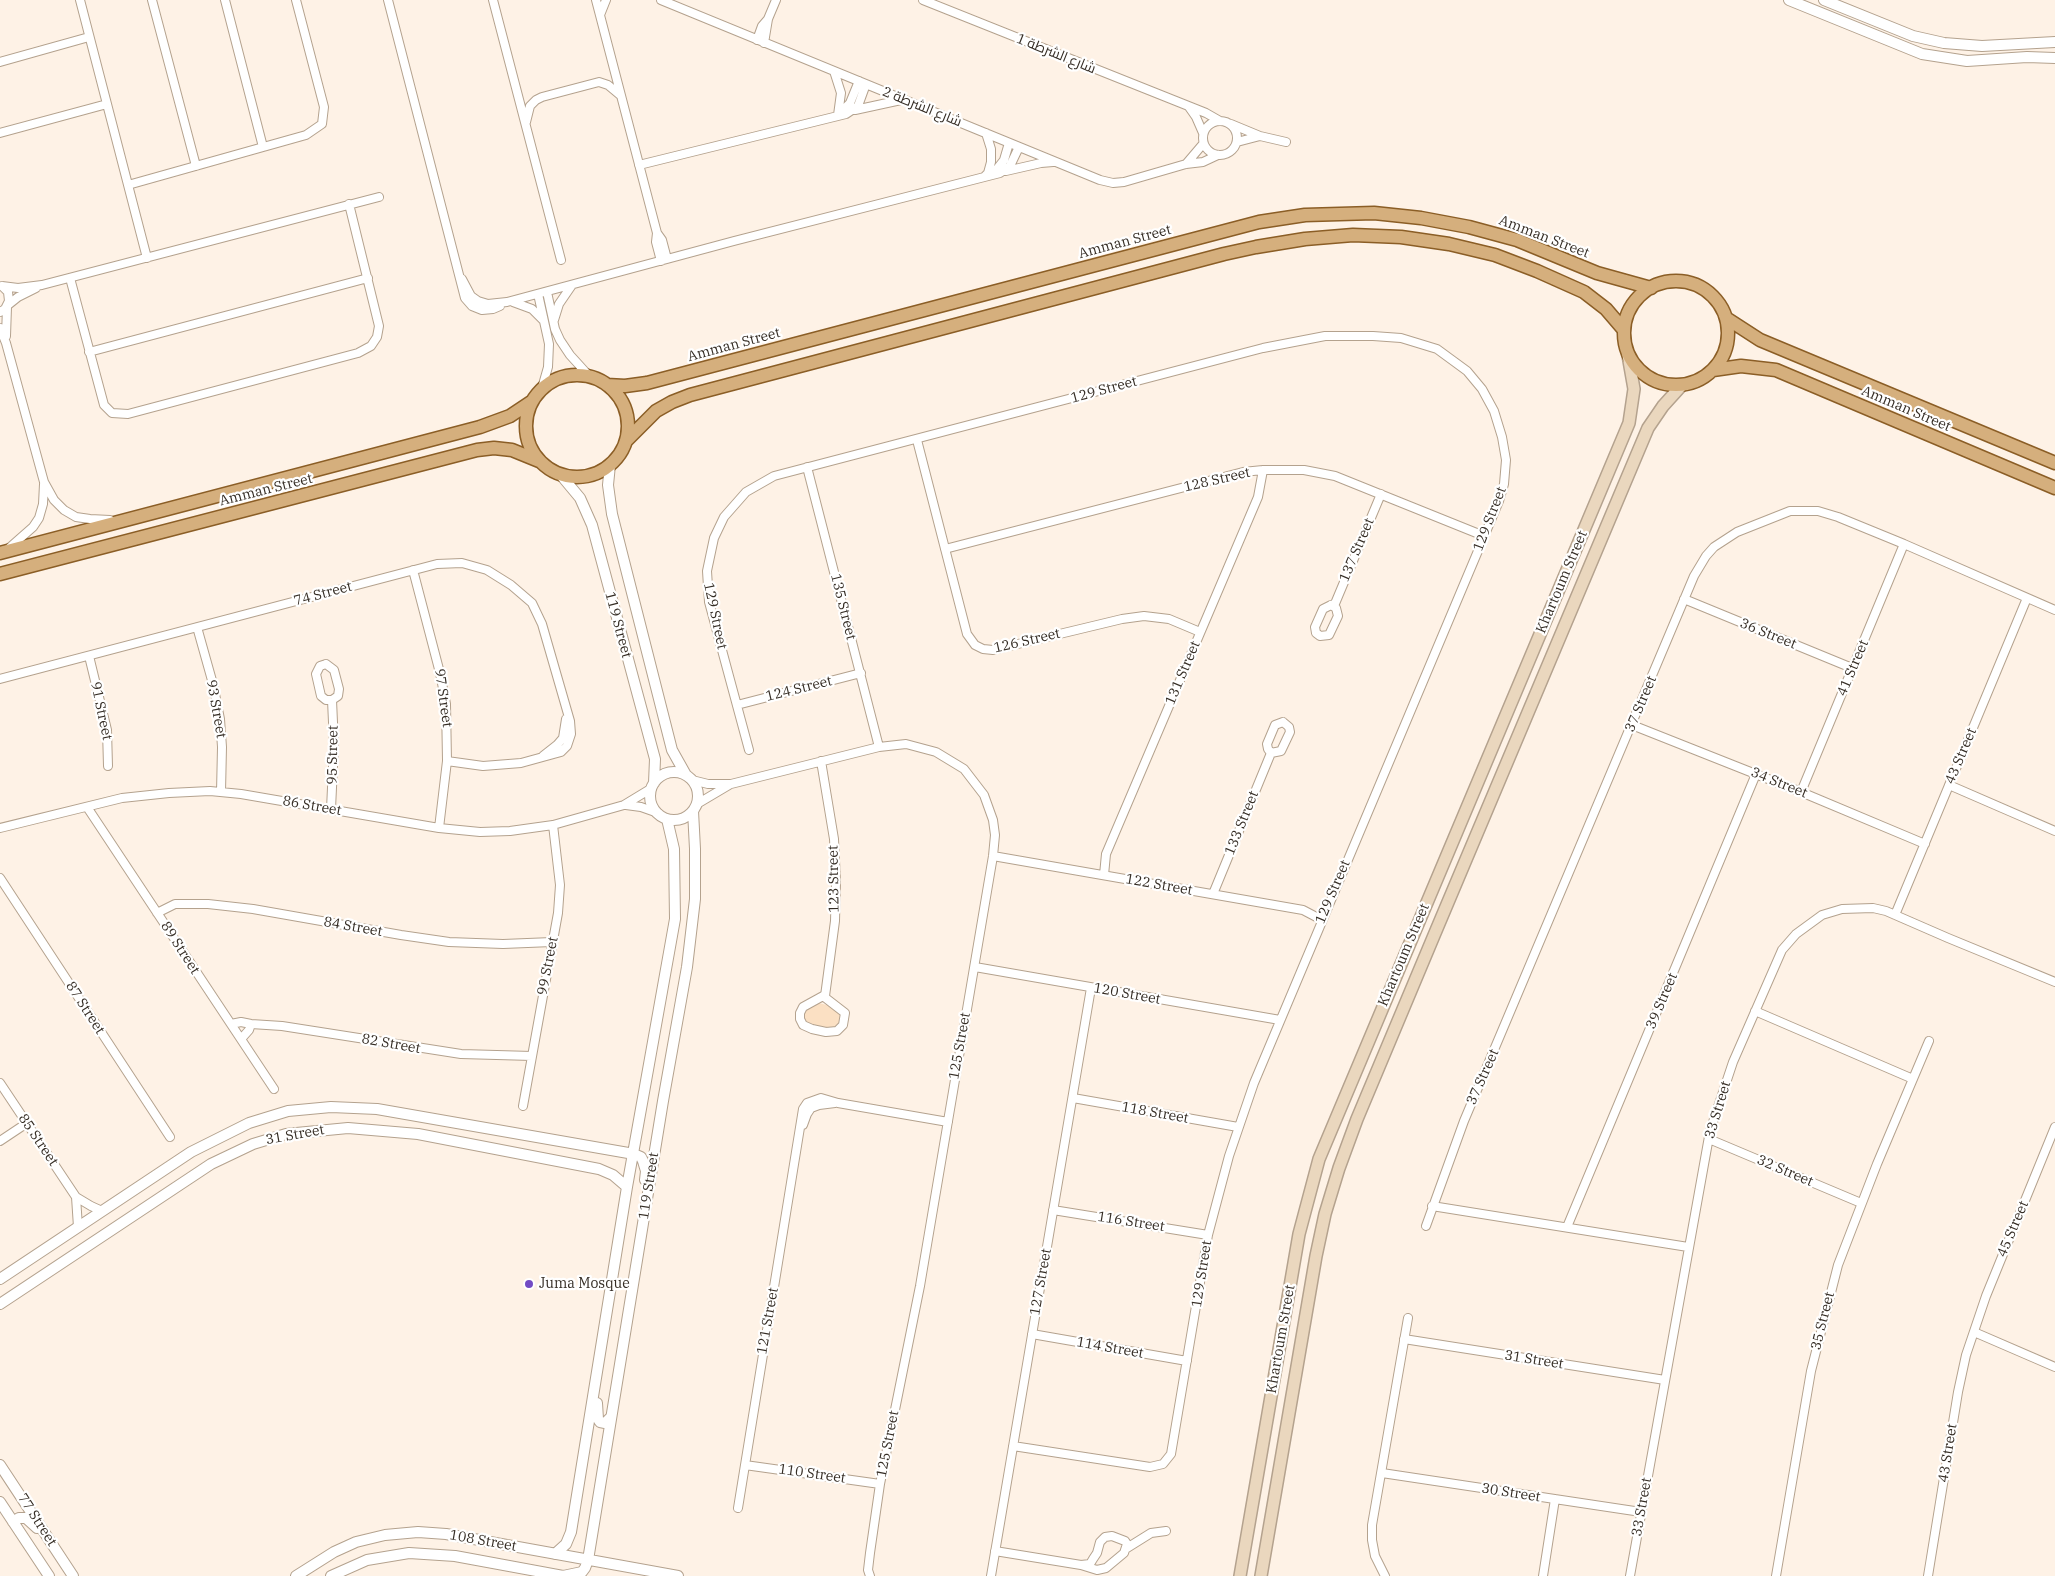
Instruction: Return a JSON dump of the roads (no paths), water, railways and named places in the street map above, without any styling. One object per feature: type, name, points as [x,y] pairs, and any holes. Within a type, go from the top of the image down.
[{"type":"main road","name":"Amman Street","points":[[607,385],[647,384],[1259,222],[1305,215],[1374,213],[1421,218],[1469,227],[1517,240],[1597,273],[1651,288]]},
{"type":"main road","points":[[627,440],[628,427],[623,404],[616,393],[607,385],[590,377],[581,375],[565,376],[550,382],[542,388],[531,402],[527,414],[526,433],[532,451],[539,461],[549,469],[560,474],[581,477],[601,471],[610,465],[617,458],[627,440],[656,411],[690,395],[1224,254],[1305,239],[1353,235],[1401,237],[1449,244],[1495,255],[1584,292],[1606,309],[1624,330]]},
{"type":"main road","points":[[1676,281],[1695,285],[1712,296],[1726,318],[1728,329],[1726,345],[1720,361],[1713,370],[1694,382],[1682,385],[1663,383],[1645,375],[1628,355],[1624,343],[1626,317],[1632,305],[1640,295],[1663,283],[1676,281]]},
{"type":"main road","name":"Amman Street","points":[[1726,318],[1760,340],[2055,463]]},
{"type":"main road","name":"Khartoum Street","points":[[1240,1576],[1299,1234],[1319,1159],[1629,423],[1634,388],[1628,355]]},
{"type":"main road","name":"Amman Street","points":[[1713,370],[1741,366],[1776,370],[2055,488]]},
{"type":"main road","name":"Khartoum Street","points":[[1261,1576],[1316,1256],[1325,1214],[1339,1168],[1357,1119],[1648,428],[1662,406],[1682,385]]},
{"type":"main road","name":"Amman Street","points":[[2,552],[490,424],[510,416],[531,402]]},
{"type":"main road","name":"Amman Street","points":[[0,574],[477,450],[494,448],[512,450],[539,461]]},
{"type":"street","points":[[80,0],[147,258]]},
{"type":"street","points":[[152,0],[196,166]]},
{"type":"street","points":[[225,0],[263,146]]},
{"type":"street","points":[[128,185],[306,135],[318,128],[323,120],[324,107],[296,0]]},
{"type":"street","points":[[388,0],[462,278],[471,296],[478,301],[488,304],[509,302],[1004,171],[1042,163],[1058,163]]},
{"type":"street","points":[[493,0],[561,260]]},
{"type":"street","points":[[606,0],[598,5],[657,233],[656,242],[664,260]]},
{"type":"street","name":"شارع الشرطة 2","points":[[661,0],[1100,180],[1113,183],[1124,182],[1186,164],[1203,162],[1218,155]]},
{"type":"street","points":[[760,41],[776,0]]},
{"type":"street","name":"شارع الشرطة 1","points":[[923,0],[1206,113],[1220,121]]},
{"type":"street","points":[[1789,0],[1922,54],[1967,61],[2027,57],[2055,58]]},
{"type":"street","points":[[1824,0],[1913,36],[1944,43],[1982,46],[2055,42]]},
{"type":"street","points":[[0,62],[89,37]]},
{"type":"street","points":[[834,71],[841,92],[838,115]]},
{"type":"street","points":[[525,124],[530,106],[542,97],[599,82],[608,85],[620,95]]},
{"type":"street","points":[[838,115],[850,103],[863,83]]},
{"type":"street","points":[[854,110],[861,100],[863,83]]},
{"type":"street","points":[[639,165],[846,114],[854,110],[906,100]]},
{"type":"street","points":[[0,133],[107,104]]},
{"type":"street","points":[[1189,107],[1196,117],[1203,133],[1203,144],[1209,152],[1223,155],[1232,151],[1237,142],[1237,132],[1231,124]]},
{"type":"street","points":[[1203,133],[1208,125],[1220,121],[1260,136],[1286,142]]},
{"type":"street","points":[[986,133],[991,149],[988,176]]},
{"type":"street","points":[[1237,142],[1260,136]]},
{"type":"street","points":[[988,176],[1001,166],[1009,143]]},
{"type":"street","points":[[1186,164],[1203,144]]},
{"type":"street","points":[[1004,171],[1013,161],[1019,146]]},
{"type":"street","points":[[1,285],[18,288],[42,285],[379,197]]},
{"type":"street","points":[[70,278],[104,406],[112,412],[128,414],[358,353],[367,348],[377,337],[379,326],[349,204]]},
{"type":"street","points":[[89,352],[368,278]]},
{"type":"street","points":[[1,285],[8,292],[6,343]]},
{"type":"street","points":[[0,312],[18,297],[42,285]]},
{"type":"street","points":[[554,322],[559,304],[572,285]]},
{"type":"street","points":[[542,293],[560,340],[570,355],[590,377]]},
{"type":"street","points":[[542,293],[549,344],[546,377],[542,388]]},
{"type":"street","points":[[509,302],[532,309],[545,322]]},
{"type":"street","points":[[0,328],[6,343],[44,482],[54,500],[70,514],[90,519],[122,520]]},
{"type":"street","name":"129 Street","points":[[749,750],[709,602],[707,576],[710,548],[724,517],[746,492],[774,476],[1286,342],[1342,336],[1401,338],[1437,349],[1459,363],[1482,389],[1494,411],[1504,449],[1505,472],[1499,501],[1254,1083],[1221,1179],[1208,1235],[1169,1458],[1164,1464],[1150,1467],[1013,1446]]},
{"type":"street","name":"126 Street","points":[[917,440],[967,634],[975,645],[983,649],[992,650],[1122,619],[1144,616],[1169,619],[1200,632]]},
{"type":"street","name":"119 Street","points":[[610,465],[608,485],[612,514],[672,750],[689,777]]},
{"type":"street","name":"135 Street","points":[[808,466],[879,747]]},
{"type":"street","name":"128 Street","points":[[945,548],[1244,472],[1263,470],[1316,472],[1346,480],[1484,536]]},
{"type":"street","name":"131 Street","points":[[1104,876],[1106,854],[1258,497],[1263,470]]},
{"type":"street","name":"119 Street","points":[[560,474],[580,498],[592,525],[655,759],[653,786]]},
{"type":"street","points":[[2,552],[33,528],[39,518],[43,504],[44,482]]},
{"type":"street","name":"137 Street","points":[[1334,606],[1381,494]]},
{"type":"street","name":"37 Street","points":[[1426,1226],[1464,1121],[1684,599],[1700,566],[1721,541],[1745,528],[1790,511],[1810,510],[1826,513],[1904,544],[2055,610]]},
{"type":"street","name":"41 Street","points":[[1801,792],[1904,544]]},
{"type":"street","name":"74 Street","points":[[0,679],[414,570],[445,563],[470,565],[486,570],[526,596],[537,611],[571,729],[569,743],[561,752],[521,763],[496,766],[447,761]]},
{"type":"street","name":"97 Street","points":[[414,570],[443,688],[447,720],[447,761],[439,828]]},
{"type":"street","name":"43 Street","points":[[1895,915],[2027,598]]},
{"type":"street","name":"36 Street","points":[[1684,599],[1852,668]]},
{"type":"street","name":"93 Street","points":[[197,628],[213,684],[220,719],[222,747],[221,792]]},
{"type":"street","name":"91 Street","points":[[89,656],[107,730],[108,766]]},
{"type":"street","name":"95 Street","points":[[323,664],[329,665],[334,670],[339,689],[338,696],[332,700],[326,700],[321,696],[316,677],[318,668],[323,664]]},
{"type":"street","name":"124 Street","points":[[737,705],[860,673]]},
{"type":"street","name":"95 Street","points":[[330,810],[334,745],[332,700]]},
{"type":"street","name":"34 Street","points":[[1632,726],[1801,792],[1925,844]]},
{"type":"street","name":"125 Street","points":[[689,777],[708,784],[731,784],[879,747],[906,744],[926,748],[946,756],[964,769],[978,786],[988,804],[995,835],[920,1286],[880,1484],[867,1574]]},
{"type":"street","name":"133 Street","points":[[1213,894],[1271,752]]},
{"type":"street","name":"123 Street","points":[[821,761],[834,839],[836,882],[835,921],[825,996]]},
{"type":"street","points":[[672,772],[689,777],[698,791],[695,808],[681,819],[662,816],[651,799],[653,786],[659,778],[672,772]]},
{"type":"street","name":"39 Street","points":[[1567,1228],[1756,774]]},
{"type":"street","name":"125 Street","points":[[695,808],[731,784]]},
{"type":"street","points":[[1949,785],[2055,831]]},
{"type":"street","name":"86 Street","points":[[0,828],[146,795],[189,791],[221,792],[439,828],[495,832],[553,825],[624,805],[653,786]]},
{"type":"street","name":"86 Street","points":[[624,805],[641,807],[662,816]]},
{"type":"street","name":"89 Street","points":[[87,807],[274,1089]]},
{"type":"street","name":"119 Street","points":[[588,1560],[693,924],[696,875],[695,808]]},
{"type":"street","name":"119 Street","points":[[556,1554],[566,1544],[571,1532],[627,1187],[675,919],[674,849],[662,816]]},
{"type":"street","name":"99 Street","points":[[522,1106],[558,913],[560,885],[553,825]]},
{"type":"street","name":"122 Street","points":[[993,856],[1303,910],[1322,920]]},
{"type":"street","name":"87 Street","points":[[0,878],[170,1137]]},
{"type":"street","name":"84 Street","points":[[157,913],[175,904],[208,904],[252,908],[441,941],[503,944],[552,942]]},
{"type":"street","name":"33 Street","points":[[1630,1576],[1709,1139],[1724,1087],[1782,950],[1796,934],[1812,921],[1832,911],[1852,908],[1873,908],[1895,915],[2055,982]]},
{"type":"street","name":"120 Street","points":[[974,967],[1280,1020]]},
{"type":"street","name":"127 Street","points":[[991,1576],[1091,988]]},
{"type":"street","points":[[825,996],[845,1013],[843,1025],[833,1032],[818,1031],[806,1027],[800,1019],[803,1006],[825,996]]},
{"type":"street","points":[[1755,1011],[1913,1079]]},
{"type":"street","name":"82 Street","points":[[231,1024],[241,1022],[282,1026],[432,1051],[461,1054],[532,1056]]},
{"type":"street","points":[[241,1039],[249,1030],[251,1024]]},
{"type":"street","name":"35 Street","points":[[1776,1576],[1816,1347],[1838,1265],[1861,1203],[1929,1042]]},
{"type":"street","name":"85 Street","points":[[0,1083],[76,1197],[102,1211]]},
{"type":"street","name":"118 Street","points":[[1072,1098],[1238,1127]]},
{"type":"street","name":"121 Street","points":[[738,1508],[799,1134],[807,1114],[812,1108],[819,1105],[838,1103],[948,1122]]},
{"type":"street","name":"31 Street","points":[[0,1279],[210,1141],[249,1123],[288,1111],[331,1107],[377,1109],[634,1154]]},
{"type":"street","points":[[0,1141],[27,1123]]},
{"type":"street","points":[[397,1131],[410,1129],[457,1136],[462,1131],[461,1123]]},
{"type":"street","name":"45 Street","points":[[1974,1332],[1989,1287],[2055,1127]]},
{"type":"street","name":"31 Street","points":[[0,1304],[211,1164],[239,1150],[269,1139],[302,1131],[348,1128],[397,1131],[599,1169],[614,1175],[627,1187]]},
{"type":"street","name":"32 Street","points":[[1709,1139],[1861,1203]]},
{"type":"street","points":[[634,1154],[641,1157],[645,1166],[643,1191],[646,1206]]},
{"type":"street","name":"85 Street","points":[[76,1197],[78,1227]]},
{"type":"street","points":[[1432,1206],[1688,1247]]},
{"type":"street","name":"116 Street","points":[[1053,1210],[1208,1235]]},
{"type":"street","points":[[1385,1576],[1376,1556],[1372,1532],[1408,1318]]},
{"type":"street","points":[[1974,1332],[2055,1367]]},
{"type":"street","name":"43 Street","points":[[1928,1576],[1958,1392],[1974,1332]]},
{"type":"street","name":"114 Street","points":[[1032,1334],[1187,1361]]},
{"type":"street","name":"31 Street","points":[[1404,1339],[1665,1380]]},
{"type":"street","points":[[597,1377],[598,1419],[603,1423],[607,1422],[611,1417]]},
{"type":"street","name":"110 Street","points":[[745,1464],[880,1484]]},
{"type":"street","name":"77 Street","points":[[0,1465],[73,1576]]},
{"type":"street","name":"30 Street","points":[[1382,1473],[1641,1512]]},
{"type":"street","points":[[1543,1576],[1555,1499]]},
{"type":"street","name":"77 Street","points":[[0,1502],[49,1576]]},
{"type":"street","points":[[13,1522],[19,1518],[29,1519],[50,1541]]},
{"type":"street","points":[[995,1551],[1081,1566],[1093,1570],[1106,1568],[1124,1554],[1127,1548],[1151,1533],[1166,1531]]},
{"type":"street","name":"108 Street","points":[[296,1576],[350,1544],[369,1538],[402,1533],[446,1534],[678,1576]]},
{"type":"street","points":[[1081,1566],[1090,1564],[1097,1553],[1100,1542],[1105,1537],[1112,1536],[1125,1541],[1127,1548]]},
{"type":"street","name":"108 Street","points":[[331,1576],[367,1560],[409,1553],[455,1556],[563,1576]]},
{"type":"street","points":[[563,1576],[582,1572],[588,1560]]},
{"type":"place","name":"Juma Mosque","points":[[529,1284]]}]
